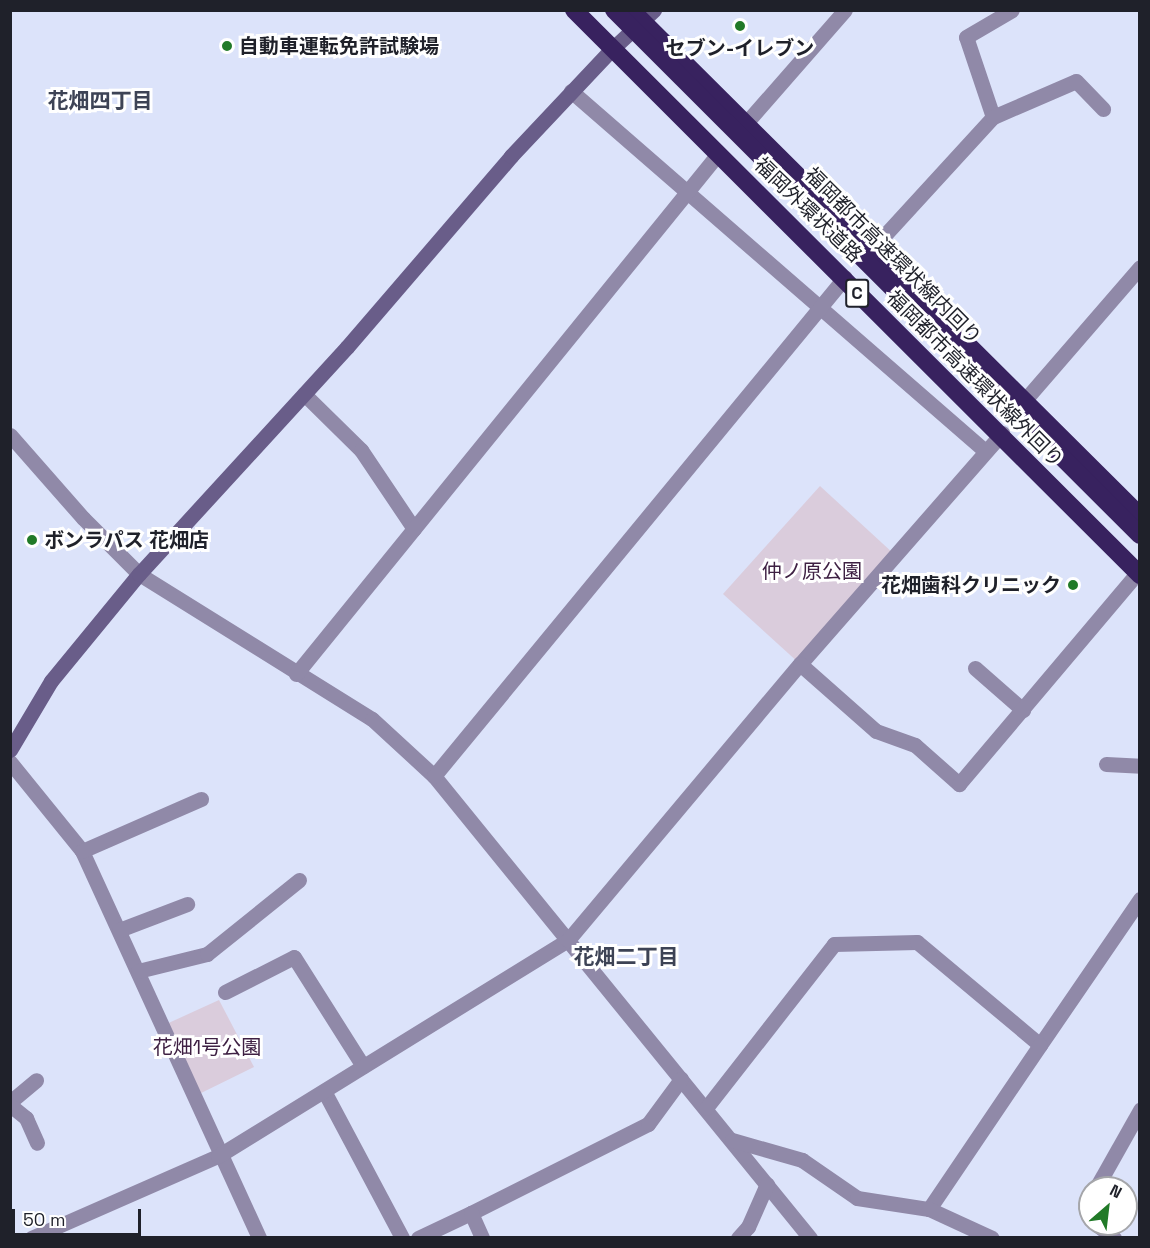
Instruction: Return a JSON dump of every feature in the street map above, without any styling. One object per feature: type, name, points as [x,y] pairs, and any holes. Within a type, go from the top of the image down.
[{"type":"highway","name":"福岡外環状道路","points":[[572,10],[845,277],[1139,572]]},
{"type":"highway","name":"福岡都市高速環状線外回り","points":[[572,10],[1139,572]]},
{"type":"highway","name":"福岡都市高速環状線内回り","points":[[614,10],[1140,535]]},
{"type":"highway","name":"福岡外環状道路","points":[[642,14],[746,123],[1140,516]]},
{"type":"street","points":[[746,123],[845,10]]},
{"type":"street","points":[[993,117],[966,38],[1012,10]]},
{"type":"street","points":[[10,750],[51,681],[140,574],[304,394],[642,14]]},
{"type":"street","points":[[872,249],[993,117],[1076,81],[1103,109]]},
{"type":"street","points":[[571,92],[688,195],[822,305],[984,450]]},
{"type":"street","points":[[296,674],[688,195],[718,154]]},
{"type":"street","points":[[1024,401],[1140,267]]},
{"type":"street","points":[[434,776],[845,277]]},
{"type":"street","points":[[304,394],[361,450],[414,529]]},
{"type":"street","points":[[31,1238],[219,1156],[568,940],[800,664],[984,450],[1002,433]]},
{"type":"street","points":[[10,435],[83,518],[140,574],[296,674],[372,719],[434,776],[810,1238]]},
{"type":"street","points":[[800,664],[876,731],[915,745],[959,784],[1139,572]]},
{"type":"street","points":[[975,668],[1023,710]]},
{"type":"street","points":[[10,762],[82,851],[138,971],[219,1156],[259,1238]]},
{"type":"street","points":[[1106,764],[1140,766]]},
{"type":"street","points":[[82,851],[201,799]]},
{"type":"street","points":[[138,971],[207,954],[299,880]]},
{"type":"street","points":[[929,1209],[1140,899]]},
{"type":"street","points":[[119,930],[187,904]]},
{"type":"street","points":[[706,1108],[834,944],[917,942],[1040,1045]]},
{"type":"street","points":[[225,992],[294,957],[363,1066]]},
{"type":"street","points":[[418,1238],[648,1124],[681,1078]]},
{"type":"street","points":[[36,1080],[12,1107],[26,1118],[37,1143]]},
{"type":"street","points":[[324,1090],[402,1238]]},
{"type":"street","points":[[1103,1176],[1140,1110]]},
{"type":"street","points":[[732,1140],[802,1160],[857,1198],[929,1209],[992,1238]]},
{"type":"street","points":[[738,1238],[748,1227],[767,1184]]},
{"type":"street","points":[[471,1213],[482,1238]]},
{"type":"green space","name":"仲ノ原公園","points":[[820,486],[894,554],[800,664],[723,594]]},
{"type":"green space","name":"花畑1号公園","points":[[219,1000],[254,1067],[193,1097],[162,1026]]},
{"type":"place","name":"セブン-イレブン","points":[[740,26]]},
{"type":"place","name":"自動車運転免許試験場","points":[[227,46]]},
{"type":"place","name":"ボンラパス 花畑店","points":[[32,540]]},
{"type":"place","name":"花畑歯科クリニック","points":[[1073,585]]},
{"type":"district","name":"花畑四丁目","points":[[100,101]]},
{"type":"district","name":"花畑二丁目","points":[[626,957]]}]
